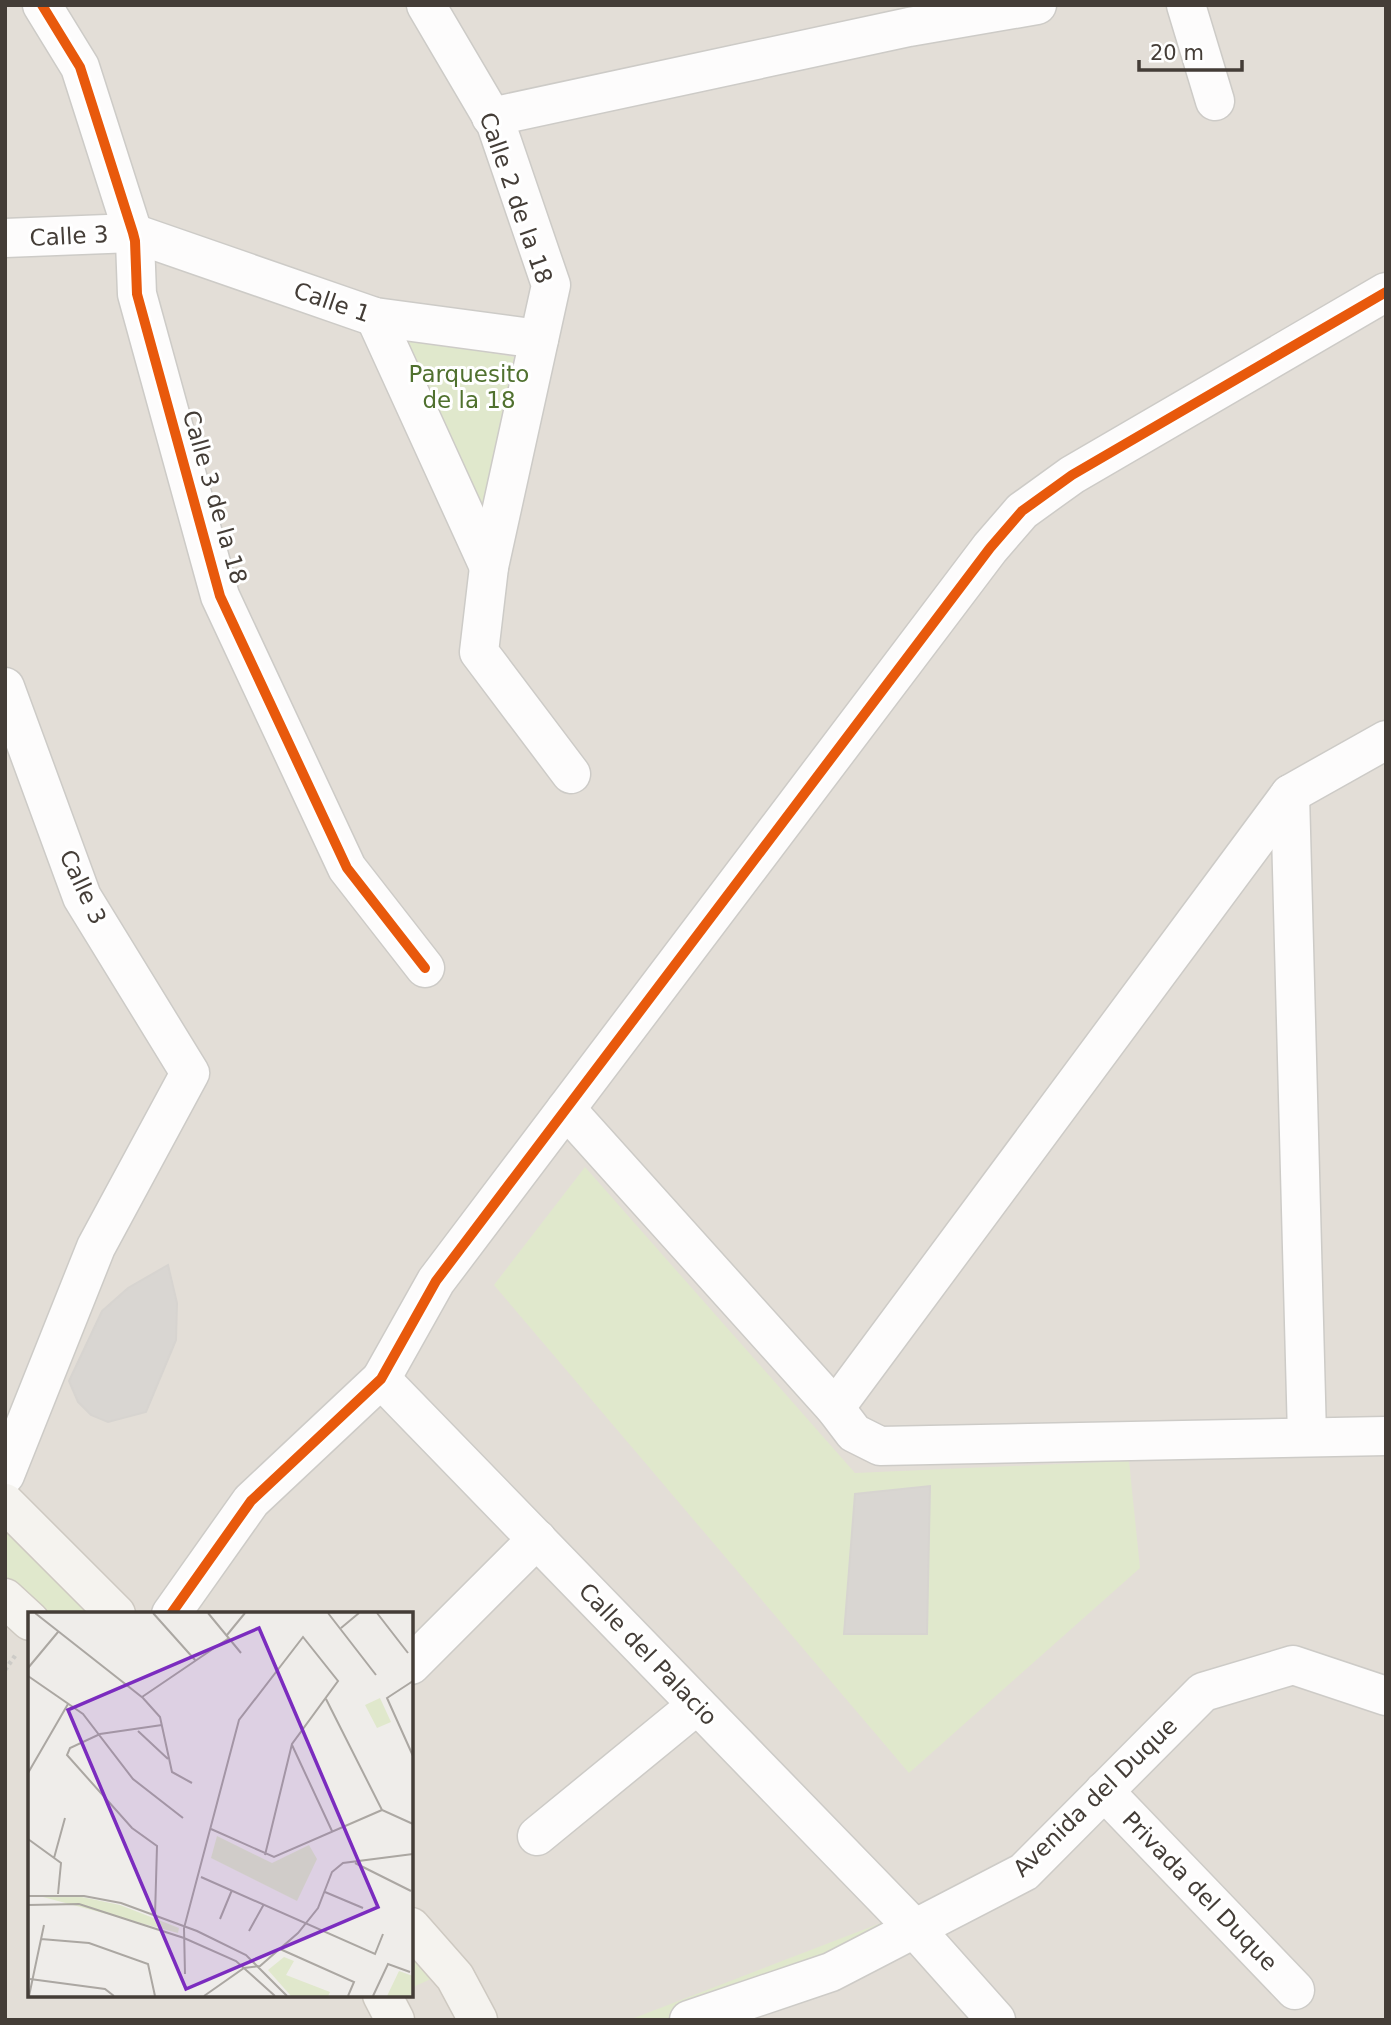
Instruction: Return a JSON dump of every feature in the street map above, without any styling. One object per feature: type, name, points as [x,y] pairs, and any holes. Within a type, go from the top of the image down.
[{"type":"main road","points":[[5,1503],[114,1612]]},
{"type":"main road","points":[[5,1598],[28,1619]]},
{"type":"main road","points":[[413,1929],[455,1977],[478,2020]]},
{"type":"main road","points":[[383,1997],[395,2020]]},
{"type":"street","name":"Calle 3 de la 18","points":[[42,5],[80,67],[133,233],[136,293],[220,596],[347,868],[425,968]]},
{"type":"street","name":"Calle 2 de la 18","points":[[426,5],[491,117],[551,285],[489,567],[479,652],[571,774]]},
{"type":"street","points":[[491,117],[905,16],[1037,5]]},
{"type":"street","points":[[1186,5],[1214,102]]},
{"type":"street","name":"Calle 3","points":[[5,239],[133,233]]},
{"type":"street","name":"Calle 1","points":[[133,233],[375,317],[539,339]]},
{"type":"street","points":[[172,1612],[251,1501],[381,1379],[436,1280],[990,548],[1023,511],[1072,475],[1386,292]]},
{"type":"street","points":[[375,317],[489,567]]},
{"type":"street","name":"Calle 3","points":[[5,687],[82,897],[190,1073],[96,1247],[5,1475]]},
{"type":"street","points":[[835,1408],[1290,794],[1386,740]]},
{"type":"street","points":[[1290,794],[1307,1436]]},
{"type":"street","points":[[565,1109],[835,1408],[854,1433],[880,1446],[1386,1436]]},
{"type":"street","name":"Calle del Palacio","points":[[381,1379],[915,1929],[996,2020]]},
{"type":"street","points":[[413,1662],[537,1539]]},
{"type":"street","name":"Avenida del Duque","points":[[689,2020],[831,1972],[1024,1872],[1203,1692],[1293,1665],[1380,1700]]},
{"type":"street","points":[[537,1836],[697,1705]]},
{"type":"street","name":"Privada del Duque","points":[[1104,1791],[1295,1990]]},
{"type":"shaded area","points":[[5,5],[1386,5],[1386,2020],[5,2020]]},
{"type":"green space","name":"Parquesito de la 18","points":[[407,338],[514,357],[481,512]]},
{"type":"green space","points":[[585,1167],[855,1473],[1129,1461],[1140,1568],[909,1773],[494,1285]]},
{"type":"green space","points":[[5,1523],[89,1612],[38,1612],[5,1581]]},
{"type":"green space","points":[[894,1918],[743,2020],[629,2020]]},
{"type":"green space","points":[[413,1954],[433,1978],[413,1987]]},
{"type":"building","points":[[168,1265],[177,1303],[176,1340],[146,1412],[108,1422],[91,1415],[78,1402],[69,1381],[102,1311],[128,1288]]},
{"type":"building","points":[[930,1486],[927,1634],[844,1634],[855,1494]]},
{"type":"cycle path","points":[[42,5],[80,67],[133,233],[137,294],[220,596],[347,868],[425,968]]},
{"type":"cycle path","points":[[172,1612],[251,1501],[381,1379],[436,1281],[990,548],[1022,511],[1072,475],[1386,292]]}]
